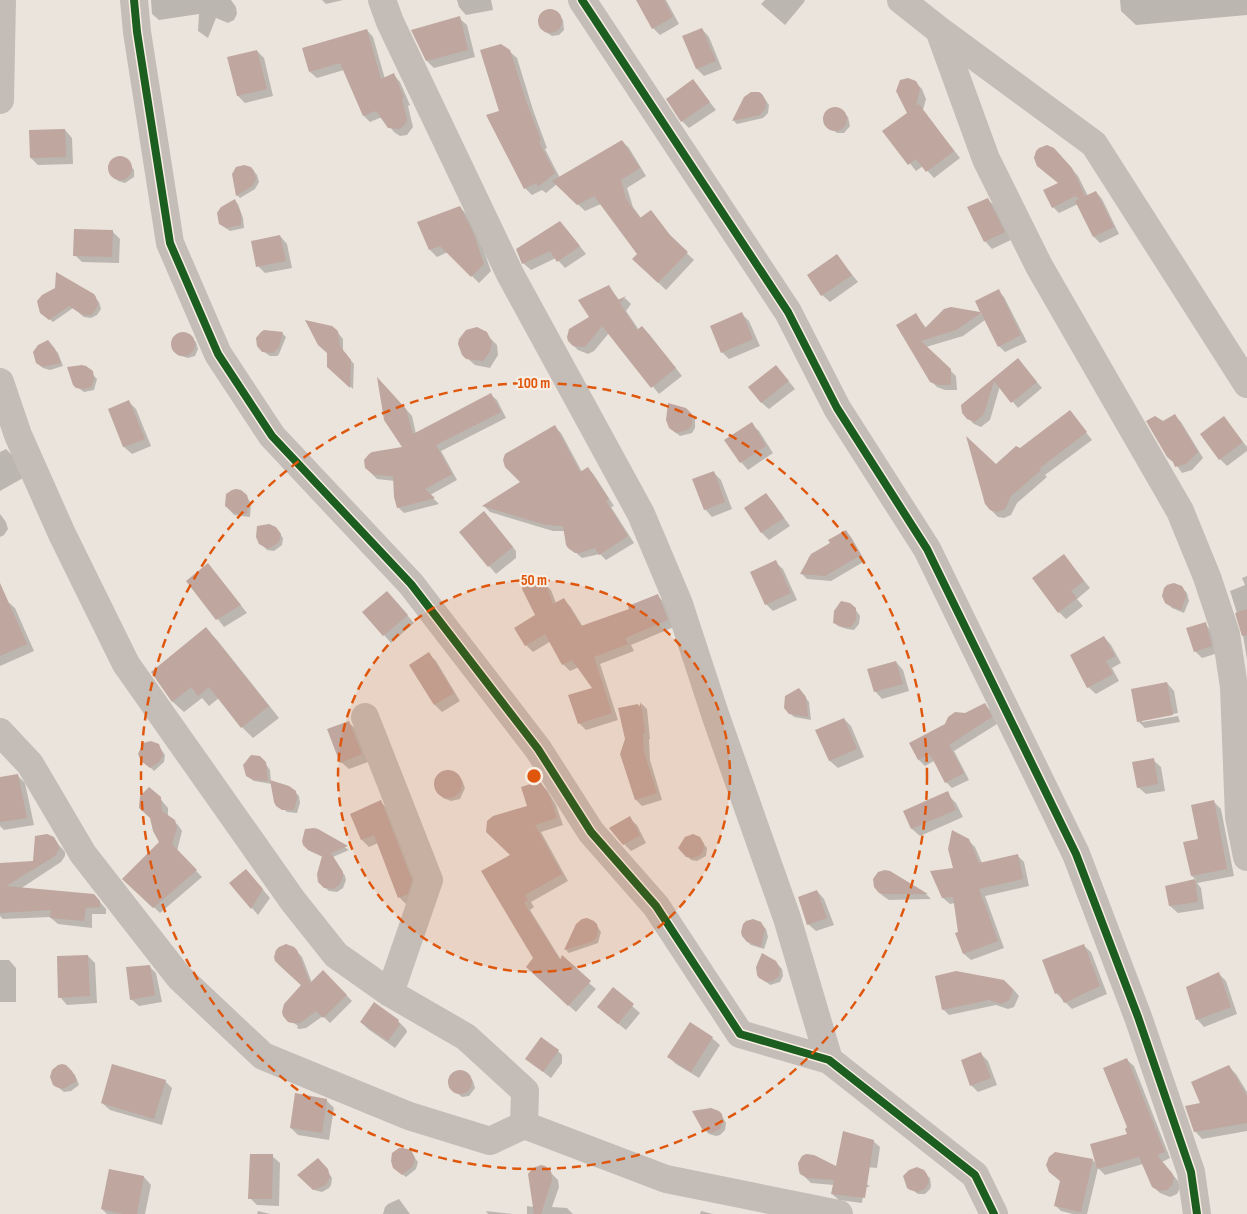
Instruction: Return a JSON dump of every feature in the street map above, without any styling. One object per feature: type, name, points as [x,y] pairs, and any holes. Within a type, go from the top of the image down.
[{"type":"street","points":[[0,100],[2,0]]},
{"type":"street","points":[[134,0],[137,32],[170,243],[218,354],[272,436],[423,599],[538,749],[591,832],[656,906],[740,1034],[829,1060],[975,1175],[994,1214]]},
{"type":"street","points":[[382,0],[390,22],[510,274],[642,514],[679,604],[716,718],[784,909],[829,1060]]},
{"type":"street","points":[[582,0],[788,312],[837,408],[927,549],[1076,854],[1138,1017],[1191,1172],[1197,1214]]},
{"type":"street","points":[[901,0],[938,30],[1094,144],[1247,384]]},
{"type":"street","points":[[938,30],[986,159],[1040,266],[1180,510],[1207,577],[1226,634],[1234,687],[1239,817],[1247,857]]},
{"type":"street","points":[[0,382],[18,435],[62,534],[126,664],[293,902],[336,955],[390,993],[466,1037],[525,1091],[524,1125]]},
{"type":"street","points":[[364,717],[429,880],[390,993]]},
{"type":"street","points":[[0,732],[30,764],[83,854],[179,976],[263,1056],[409,1116],[490,1141],[524,1125],[666,1179],[839,1214]]},
{"type":"building","points":[[636,0],[664,0],[673,17],[652,29]]},
{"type":"building","points":[[550,9],[559,12],[562,21],[559,30],[550,33],[541,30],[538,21],[541,12]]},
{"type":"building","points":[[460,16],[468,50],[426,61],[411,30]]},
{"type":"building","points":[[702,28],[716,61],[696,69],[682,36]]},
{"type":"building","points":[[367,29],[381,79],[394,73],[404,98],[402,99],[407,119],[400,129],[388,128],[376,111],[363,116],[340,63],[309,72],[302,48]]},
{"type":"building","points":[[501,44],[510,50],[541,140],[539,142],[555,173],[538,187],[536,183],[524,189],[486,115],[499,111],[480,50]]},
{"type":"building","points":[[257,50],[267,89],[237,96],[227,57]]},
{"type":"building","points":[[908,78],[916,81],[920,88],[916,106],[919,104],[954,151],[926,172],[916,159],[908,165],[882,131],[907,113],[896,91],[900,80]]},
{"type":"building","points":[[693,79],[710,102],[681,122],[666,99]]},
{"type":"building","points":[[751,92],[762,94],[766,101],[765,109],[760,115],[732,121],[744,97]]},
{"type":"building","points":[[835,107],[844,110],[847,119],[844,128],[835,131],[826,128],[823,119],[826,110]]},
{"type":"building","points":[[65,129],[66,157],[30,158],[29,130]]},
{"type":"building","points":[[622,140],[640,168],[621,180],[626,199],[640,218],[651,210],[670,235],[688,252],[658,283],[632,259],[637,254],[594,196],[577,205],[552,181]]},
{"type":"building","points":[[1047,145],[1054,148],[1072,168],[1085,196],[1096,191],[1114,227],[1093,237],[1075,201],[1079,199],[1075,196],[1052,208],[1043,190],[1058,183],[1037,166],[1034,158],[1039,148]]},
{"type":"building","points":[[120,156],[129,159],[132,168],[129,177],[120,180],[111,177],[108,168],[111,159]]},
{"type":"building","points":[[244,165],[251,167],[256,179],[252,186],[236,196],[232,174],[236,167]]},
{"type":"building","points":[[988,198],[1005,232],[984,242],[967,207]]},
{"type":"building","points":[[235,199],[241,214],[241,225],[226,228],[219,224],[217,213],[221,207]]},
{"type":"building","points":[[460,206],[474,234],[484,264],[471,277],[440,246],[429,250],[417,222]]},
{"type":"building","points":[[560,221],[580,246],[557,262],[550,251],[522,264],[516,249]]},
{"type":"building","points":[[74,229],[113,230],[112,257],[73,256]]},
{"type":"building","points":[[280,235],[286,261],[256,267],[251,241]]},
{"type":"building","points":[[837,254],[852,275],[821,296],[807,275]]},
{"type":"building","points":[[56,272],[94,294],[98,305],[91,315],[83,315],[69,306],[49,320],[40,313],[37,301],[42,295],[55,288]]},
{"type":"building","points":[[609,285],[618,300],[626,296],[620,303],[637,330],[642,326],[676,368],[651,388],[602,326],[585,347],[573,346],[568,341],[569,329],[589,317],[578,300]]},
{"type":"building","points":[[999,289],[1021,335],[998,347],[981,313],[956,330],[921,341],[951,369],[951,385],[938,385],[930,382],[896,325],[916,313],[925,328],[944,309],[951,307],[980,312],[975,301]]},
{"type":"building","points":[[742,312],[753,339],[721,353],[710,326]]},
{"type":"building","points":[[305,320],[332,326],[338,331],[340,346],[351,360],[350,388],[327,367],[327,353],[318,345]]},
{"type":"building","points":[[477,327],[487,332],[492,342],[490,352],[483,361],[466,359],[462,355],[458,344],[459,339],[466,330]]},
{"type":"building","points":[[264,330],[283,332],[279,347],[273,353],[262,352],[257,346],[256,338]]},
{"type":"building","points":[[183,332],[192,335],[195,344],[192,353],[183,356],[174,353],[171,344],[174,335]]},
{"type":"building","points":[[48,340],[55,349],[61,363],[42,367],[36,363],[33,352],[38,345]]},
{"type":"building","points":[[1018,358],[1037,382],[1011,403],[994,381],[984,414],[975,422],[967,419],[962,413],[961,405]]},
{"type":"building","points":[[82,365],[93,371],[94,379],[91,387],[84,389],[76,388],[73,385],[67,367]]},
{"type":"building","points":[[776,365],[789,381],[761,403],[748,387]]},
{"type":"building","points":[[377,377],[406,409],[413,434],[491,393],[501,412],[436,445],[452,474],[425,489],[435,498],[397,508],[394,497],[393,476],[374,475],[365,468],[364,460],[372,452],[402,447],[384,420]]},
{"type":"building","points":[[129,400],[145,439],[123,447],[108,409]]},
{"type":"building","points":[[668,403],[686,408],[692,414],[692,425],[688,430],[676,433],[669,428],[666,420]]},
{"type":"building","points":[[1070,410],[1087,432],[1040,468],[1041,470],[1011,496],[1005,509],[997,512],[990,510],[985,504],[966,436],[996,464],[1016,446],[1020,448]]},
{"type":"building","points":[[1175,414],[1198,452],[1186,464],[1175,467],[1146,421],[1155,416],[1163,421]]},
{"type":"building","points":[[1224,416],[1243,442],[1219,460],[1200,434]]},
{"type":"building","points":[[752,422],[766,446],[740,463],[724,440]]},
{"type":"building","points":[[555,425],[580,472],[588,467],[609,499],[606,501],[628,536],[599,555],[595,548],[575,553],[568,548],[563,526],[546,525],[482,506],[520,482],[505,467],[503,460],[505,454]]},
{"type":"building","points":[[714,471],[725,502],[704,510],[692,479]]},
{"type":"building","points":[[236,489],[241,490],[247,495],[247,514],[234,513],[225,506],[226,494]]},
{"type":"building","points":[[766,493],[784,518],[761,533],[744,508]]},
{"type":"building","points":[[484,511],[513,547],[488,567],[459,532]]},
{"type":"building","points":[[269,524],[276,527],[281,534],[279,542],[270,548],[266,548],[259,544],[256,537],[257,526]]},
{"type":"building","points":[[846,530],[861,555],[825,576],[800,574],[811,554],[830,543],[828,540]]},
{"type":"building","points":[[1064,554],[1084,581],[1071,591],[1077,598],[1058,613],[1032,578]]},
{"type":"building","points":[[776,560],[791,593],[765,605],[750,572]]},
{"type":"building","points":[[208,563],[241,605],[216,620],[186,581]]},
{"type":"building","points":[[539,576],[545,582],[553,604],[564,598],[581,626],[629,609],[628,606],[658,594],[668,620],[625,638],[628,644],[594,657],[612,713],[578,724],[568,695],[592,688],[572,660],[562,665],[545,634],[525,646],[514,628],[535,615],[522,589],[524,577]]},
{"type":"building","points":[[0,583],[27,644],[0,656]]},
{"type":"building","points":[[1174,583],[1182,586],[1186,593],[1181,610],[1165,603],[1162,596],[1164,588]]},
{"type":"building","points":[[387,591],[408,615],[383,636],[362,612]]},
{"type":"building","points":[[841,601],[850,603],[856,608],[856,620],[851,627],[843,627],[833,623],[834,611]]},
{"type":"building","points":[[1247,609],[1247,635],[1242,636],[1235,613]]},
{"type":"building","points":[[1206,622],[1212,646],[1194,652],[1186,628]]},
{"type":"building","points":[[206,627],[269,706],[241,728],[209,687],[198,696],[191,687],[172,702],[151,672]]},
{"type":"building","points":[[1104,636],[1115,656],[1106,661],[1113,674],[1087,688],[1070,655]]},
{"type":"building","points":[[429,652],[454,693],[434,705],[409,665]]},
{"type":"building","points":[[896,661],[903,684],[874,692],[867,669]]},
{"type":"building","points":[[1167,682],[1173,715],[1137,722],[1131,689]]},
{"type":"building","points":[[799,688],[806,697],[808,717],[789,714],[784,708],[785,696]]},
{"type":"building","points":[[641,702],[645,733],[643,733],[644,752],[657,793],[635,800],[620,754],[625,739],[618,708],[638,704],[639,707]]},
{"type":"building","points":[[985,703],[992,717],[949,745],[964,773],[945,783],[931,756],[929,757],[930,754],[918,760],[909,743],[945,724],[948,717],[955,712],[965,713]]},
{"type":"building","points":[[844,718],[857,749],[829,761],[815,730]]},
{"type":"building","points":[[349,721],[362,754],[340,763],[327,729]]},
{"type":"building","points":[[151,741],[159,744],[163,755],[159,762],[150,768],[141,761],[138,754],[143,743]]},
{"type":"building","points":[[251,755],[260,756],[266,762],[268,781],[253,780],[246,776],[243,765]]},
{"type":"building","points":[[1154,758],[1158,784],[1137,788],[1132,762]]},
{"type":"building","points":[[448,770],[458,774],[462,784],[458,794],[448,798],[438,794],[434,784],[438,774]]},
{"type":"building","points":[[18,774],[27,818],[0,822],[0,777]]},
{"type":"building","points":[[270,780],[289,786],[296,791],[297,799],[294,810],[282,810],[276,806]]},
{"type":"building","points":[[540,781],[550,797],[557,818],[535,825],[562,874],[525,895],[528,900],[524,903],[560,960],[562,955],[591,981],[568,1006],[526,967],[533,958],[481,871],[510,855],[486,832],[487,821],[493,816],[527,806],[521,787]]},
{"type":"building","points":[[149,787],[161,797],[162,811],[175,820],[177,828],[172,844],[197,870],[153,908],[122,879],[159,842],[153,831],[150,818],[139,808],[140,796]]},
{"type":"building","points":[[948,791],[956,810],[911,829],[903,811]]},
{"type":"building","points":[[381,800],[412,880],[408,894],[398,898],[374,835],[361,840],[350,814]]},
{"type":"building","points":[[1214,800],[1227,869],[1191,876],[1183,842],[1198,839],[1191,805]]},
{"type":"building","points":[[630,816],[640,835],[623,845],[609,828]]},
{"type":"building","points":[[314,828],[348,846],[331,853],[343,872],[340,884],[333,889],[324,888],[318,882],[317,874],[322,856],[308,850],[303,845],[305,829]]},
{"type":"building","points":[[952,830],[969,839],[979,863],[1018,854],[1023,879],[979,889],[998,941],[963,954],[955,933],[958,932],[953,897],[942,898],[930,871],[953,868],[948,849]]},
{"type":"building","points":[[47,834],[54,837],[58,844],[59,849],[55,856],[6,886],[94,894],[100,901],[100,907],[86,908],[84,921],[50,918],[51,910],[0,913],[0,863],[33,861],[35,836]]},
{"type":"building","points":[[693,834],[700,837],[704,844],[703,852],[693,858],[686,857],[678,848],[685,837]]},
{"type":"building","points":[[246,869],[263,889],[251,909],[229,883]]},
{"type":"building","points":[[890,871],[928,894],[879,893],[874,887],[873,879],[878,872]]},
{"type":"building","points":[[1195,879],[1198,902],[1169,906],[1165,886]]},
{"type":"building","points":[[817,890],[827,918],[807,925],[798,897]]},
{"type":"building","points":[[587,918],[597,924],[597,937],[591,942],[564,950],[576,924],[582,919]]},
{"type":"building","points":[[753,919],[761,922],[765,929],[761,947],[747,942],[742,936],[743,924]]},
{"type":"building","points":[[286,944],[297,950],[310,983],[323,970],[347,995],[323,1018],[316,1011],[300,1023],[288,1022],[283,1016],[284,1004],[301,985],[275,961],[276,950]]},
{"type":"building","points":[[1084,944],[1100,986],[1064,1003],[1059,993],[1055,994],[1042,960]]},
{"type":"building","points":[[762,953],[776,961],[780,968],[779,976],[773,981],[766,982],[757,975],[756,967]]},
{"type":"building","points":[[88,955],[90,996],[58,998],[57,956]]},
{"type":"building","points":[[150,965],[155,995],[130,1000],[126,967]]},
{"type":"building","points":[[956,971],[1004,980],[1013,989],[1011,997],[1008,1001],[1001,1004],[989,1000],[942,1010],[935,976]]},
{"type":"building","points":[[1219,972],[1231,1007],[1196,1020],[1186,987]]},
{"type":"building","points":[[613,987],[634,1004],[618,1024],[597,1007]]},
{"type":"building","points":[[374,1002],[399,1020],[400,1024],[388,1041],[360,1022]]},
{"type":"building","points":[[690,1022],[713,1037],[691,1072],[667,1057]]},
{"type":"building","points":[[541,1037],[559,1050],[543,1072],[525,1059]]},
{"type":"building","points":[[981,1052],[991,1078],[970,1086],[961,1060]]},
{"type":"building","points":[[1127,1058],[1165,1152],[1157,1155],[1174,1177],[1172,1185],[1167,1190],[1159,1191],[1152,1187],[1139,1157],[1097,1169],[1090,1144],[1127,1134],[1125,1129],[1127,1127],[1103,1068]]},
{"type":"building","points":[[62,1064],[72,1071],[77,1081],[63,1089],[53,1085],[50,1077],[52,1070]]},
{"type":"building","points":[[112,1064],[166,1080],[154,1119],[101,1103]]},
{"type":"building","points":[[1229,1065],[1247,1096],[1247,1123],[1194,1132],[1185,1106],[1200,1103],[1191,1082]]},
{"type":"building","points":[[460,1070],[469,1073],[472,1082],[469,1091],[460,1094],[451,1091],[448,1082],[451,1073]]},
{"type":"building","points":[[295,1093],[327,1099],[322,1133],[290,1128]]},
{"type":"building","points":[[711,1108],[722,1114],[723,1122],[720,1129],[712,1133],[702,1129],[692,1111]]},
{"type":"building","points":[[843,1131],[874,1140],[865,1198],[831,1194],[834,1180],[807,1178],[800,1174],[799,1171],[798,1163],[802,1156],[806,1154],[814,1155],[836,1166]]},
{"type":"building","points":[[399,1148],[411,1150],[415,1158],[413,1166],[402,1175],[393,1168],[391,1161],[392,1153]]},
{"type":"building","points":[[1055,1152],[1093,1159],[1081,1212],[1054,1206],[1060,1181],[1049,1172],[1046,1165],[1049,1157]]},
{"type":"building","points":[[250,1154],[273,1154],[272,1199],[248,1199]]},
{"type":"building","points":[[318,1158],[328,1169],[330,1177],[326,1185],[313,1190],[297,1175]]},
{"type":"building","points":[[541,1165],[551,1171],[552,1180],[541,1214],[534,1214],[528,1174],[533,1168]]},
{"type":"building","points":[[917,1167],[924,1170],[929,1182],[925,1189],[918,1192],[907,1188],[903,1176],[909,1170]]},
{"type":"building","points":[[109,1169],[144,1176],[137,1214],[123,1214],[101,1209]]},
{"type":"cycle path","points":[[134,0],[137,32],[170,243],[218,354],[272,436],[411,584],[538,749],[591,832],[656,906],[740,1034],[829,1060],[975,1175],[994,1214]]},
{"type":"cycle path","points":[[582,0],[788,312],[837,408],[927,549],[1076,854],[1138,1017],[1191,1172],[1197,1214]]}]
